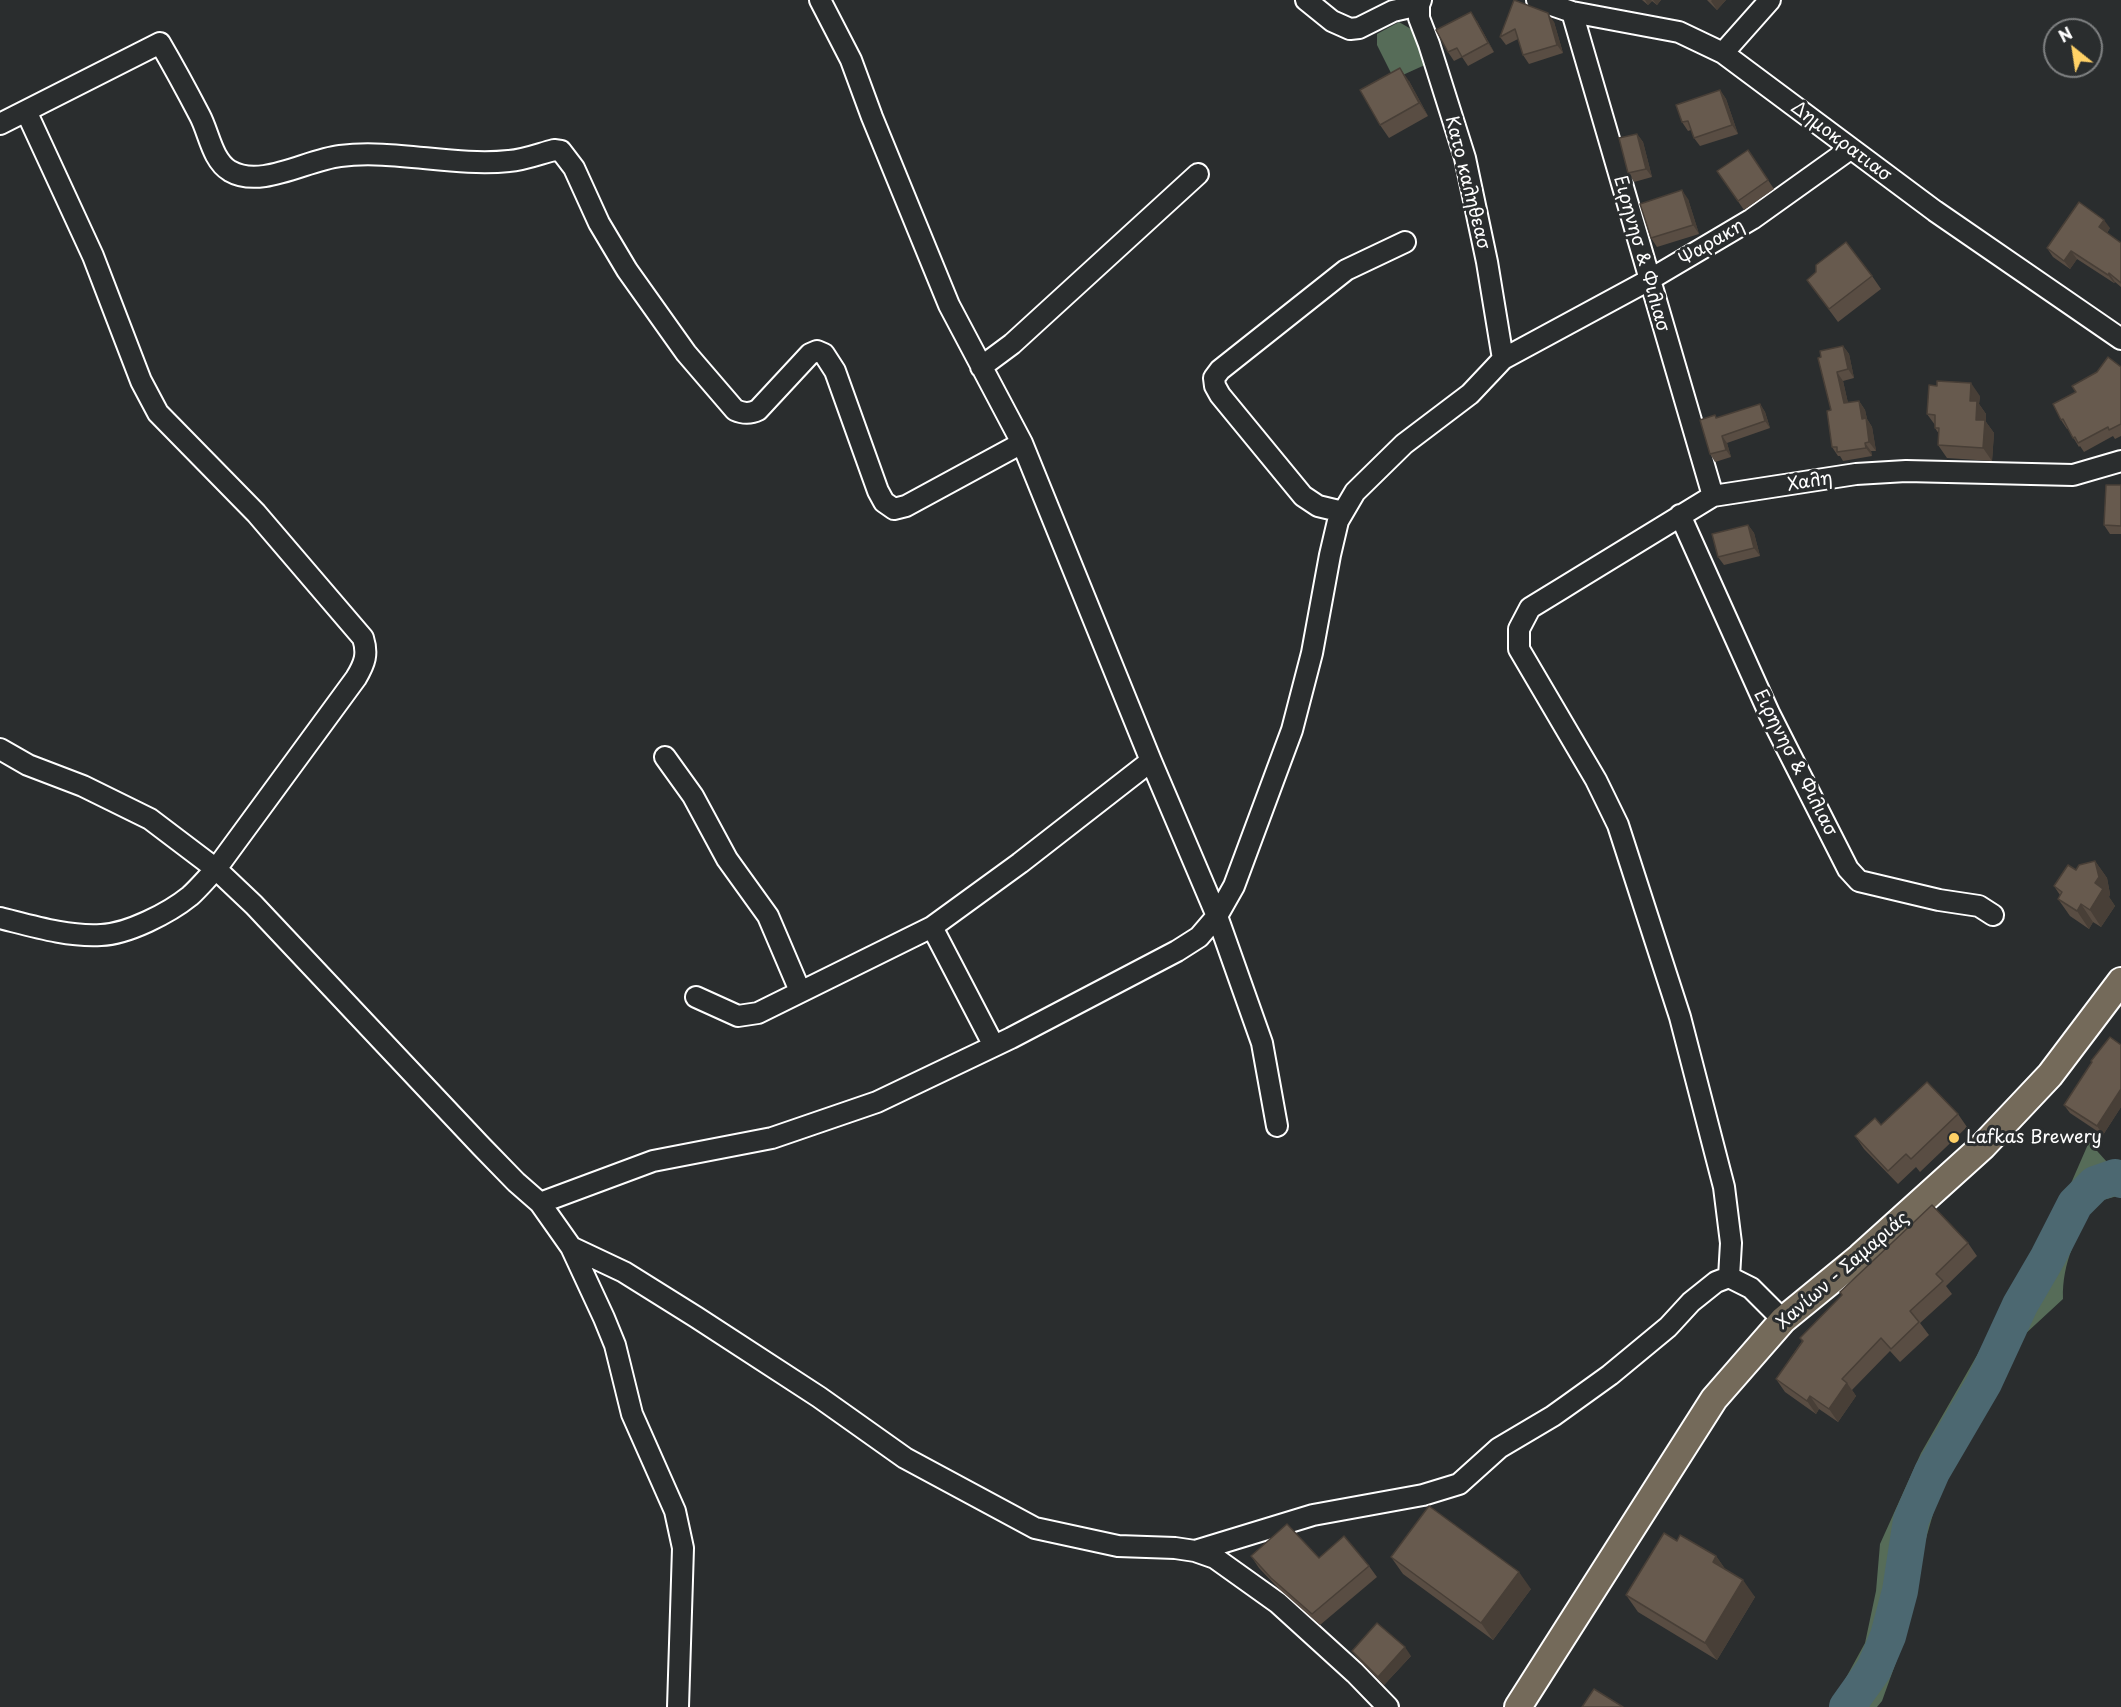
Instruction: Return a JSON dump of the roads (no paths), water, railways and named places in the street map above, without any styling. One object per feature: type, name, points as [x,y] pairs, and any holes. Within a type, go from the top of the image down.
[{"type":"main road","name":"Χανίων - Σαμαριάς","points":[[1518,1707],[1714,1399],[1783,1320],[1860,1257],[1983,1146],[2050,1075],[2121,981]]},
{"type":"street","points":[[820,0],[851,60],[949,305],[1022,443],[1151,761],[1217,916],[1262,1042],[1277,1126]]},
{"type":"street","points":[[1306,0],[1332,21],[1350,28],[1359,28],[1393,11],[1420,5]]},
{"type":"street","name":"Δημοκρατιασ","points":[[1538,0],[1572,12],[1679,32],[1723,53],[1935,211],[2121,339]]},
{"type":"street","points":[[1723,53],[1770,0]]},
{"type":"street","name":"Κατο καληθεασ","points":[[1420,5],[1419,18],[1465,158],[1503,359]]},
{"type":"street","name":"Ειρηνησ & Φιλιασ","points":[[1572,12],[1648,280],[1713,496]]},
{"type":"street","points":[[0,124],[160,43],[201,118],[216,157],[228,170],[243,177],[258,178],[325,158],[352,154],[490,162],[511,161],[554,150],[561,151],[574,168],[599,223],[627,270],[686,353],[735,410],[743,414],[751,414],[758,410],[810,354],[817,351],[824,354],[835,371],[878,491],[884,502],[894,509],[906,506],[1022,443]]},
{"type":"street","points":[[0,918],[76,934],[102,935],[126,930],[160,914],[189,896],[216,869],[356,678],[365,664],[367,650],[363,638],[256,513],[159,413],[141,381],[93,256],[26,111]]},
{"type":"street","name":"Ψαρακη","points":[[540,1203],[653,1161],[772,1138],[866,1106],[994,1046],[1177,951],[1199,937],[1217,916],[1234,886],[1292,730],[1312,653],[1338,521],[1355,492],[1404,444],[1470,394],[1503,359],[1648,280],[1752,219],[1850,149]]},
{"type":"street","points":[[981,367],[1012,344],[1198,174]]},
{"type":"street","points":[[1343,512],[1318,506],[1303,496],[1220,395],[1214,378],[1220,370],[1346,270],[1405,242]]},
{"type":"street","name":"Χαλη","points":[[1729,1277],[1731,1243],[1724,1187],[1680,1017],[1618,825],[1596,780],[1519,649],[1519,629],[1530,608],[1713,496],[1856,474],[1906,471],[2073,475],[2121,461]]},
{"type":"street","name":"Ειρηνησ & Φιλιασ","points":[[1680,515],[1769,713],[1848,869],[1859,881],[1939,900],[1979,906],[1993,915]]},
{"type":"street","points":[[0,749],[28,765],[83,786],[150,819],[216,869],[269,921],[481,1146],[540,1203],[571,1247],[604,1318],[615,1345],[632,1414],[675,1511],[683,1548],[678,1707]]},
{"type":"street","points":[[665,757],[693,796],[727,859],[768,916],[800,991]]},
{"type":"street","points":[[696,997],[738,1016],[758,1013],[932,927],[1020,863],[1151,761]]},
{"type":"street","points":[[932,927],[994,1046]]},
{"type":"street","points":[[571,1247],[624,1272],[696,1317],[819,1397],[905,1458],[1035,1528],[1118,1546],[1175,1548],[1195,1551],[1215,1558],[1278,1603],[1355,1673],[1388,1707]]},
{"type":"street","points":[[1195,1551],[1313,1515],[1423,1495],[1459,1484],[1498,1449],[1553,1416],[1610,1375],[1668,1327],[1691,1302],[1716,1282],[1729,1277],[1751,1288],[1783,1320]]},
{"type":"waterway","points":[[1847,1707],[1874,1669],[1888,1636],[1900,1591],[1911,1520],[1932,1472],[1984,1383],[2020,1305],[2075,1204],[2095,1184],[2115,1177],[2121,1180]]},
{"type":"place","name":"Lafkas Brewery","points":[[1954,1138]]}]
